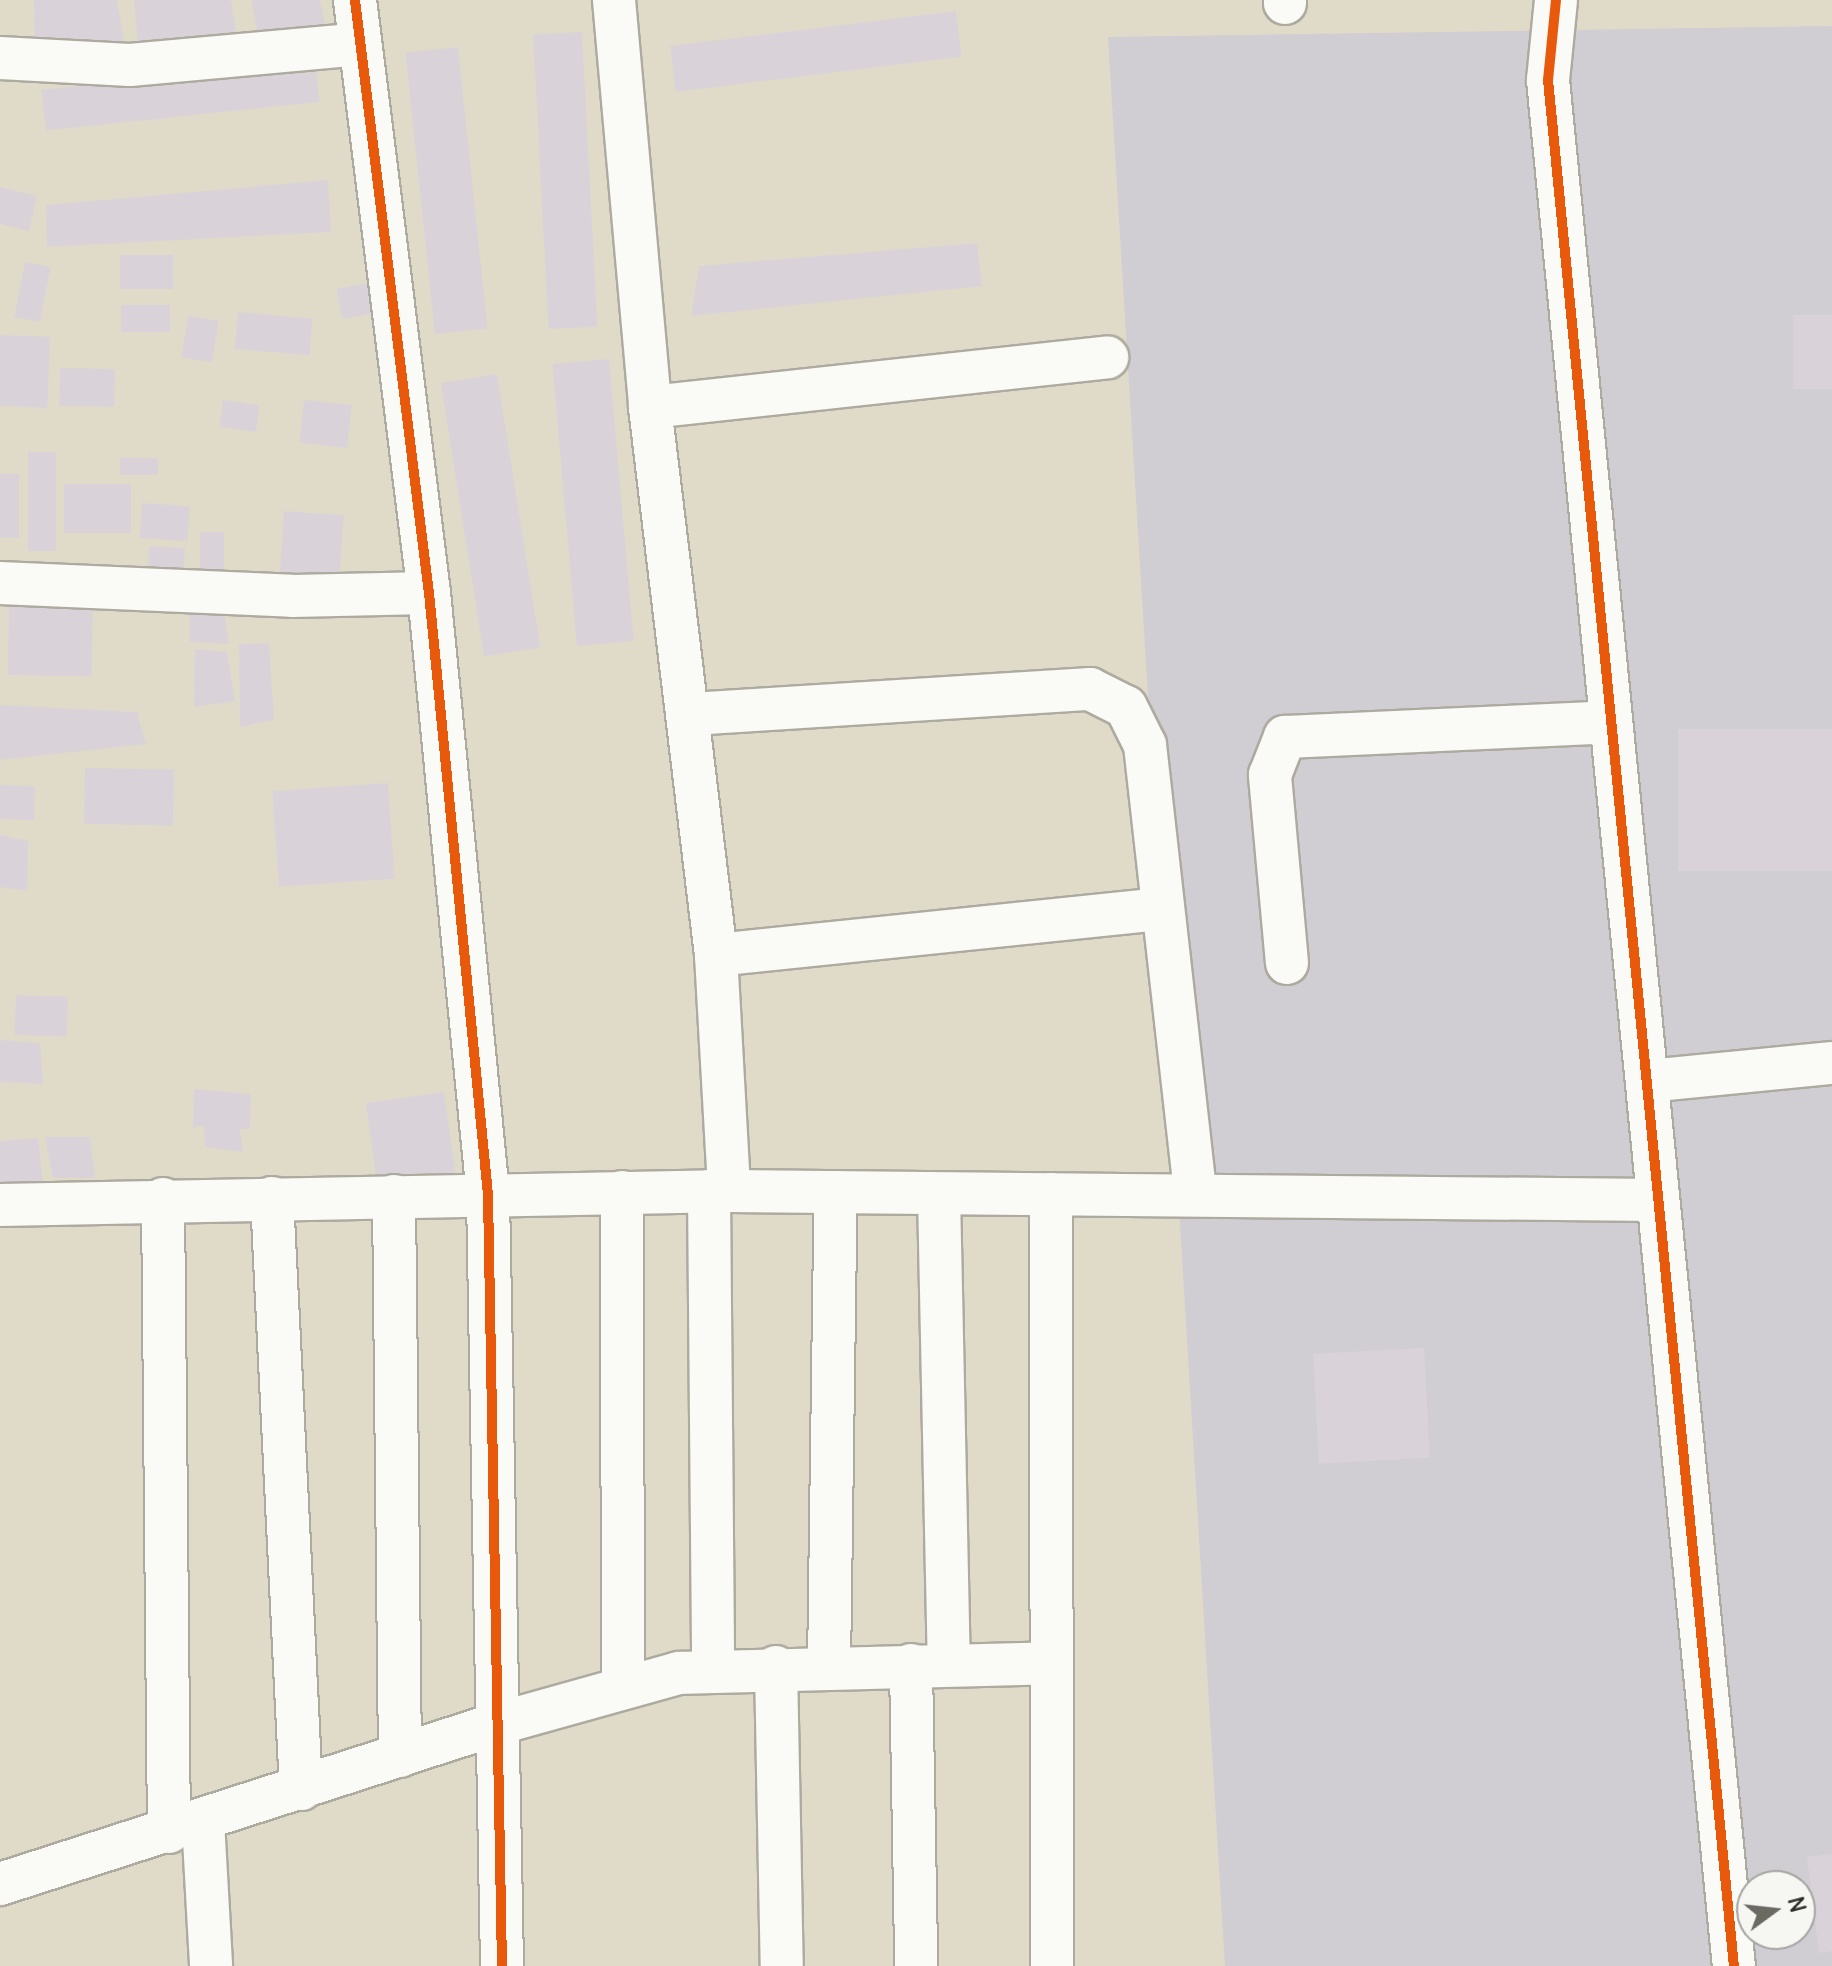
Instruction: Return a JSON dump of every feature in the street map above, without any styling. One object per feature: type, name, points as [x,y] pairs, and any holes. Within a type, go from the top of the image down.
[{"type":"street","points":[[355,0],[429,593],[488,1195],[500,1723],[502,1966]]},
{"type":"street","points":[[614,0],[650,407],[691,714],[716,955],[719,1191],[713,1670]]},
{"type":"street","points":[[1556,0],[1548,80],[1734,1966]]},
{"type":"street","points":[[0,58],[130,65],[360,44]]},
{"type":"street","points":[[650,407],[1107,357]]},
{"type":"street","points":[[0,583],[292,596],[429,593]]},
{"type":"street","points":[[691,714],[1109,694],[1126,707],[1145,745],[1195,1194]]},
{"type":"street","points":[[1287,963],[1270,775],[1285,737],[1611,722]]},
{"type":"street","points":[[716,955],[1163,909]]},
{"type":"street","points":[[1647,1081],[1832,1063]]},
{"type":"street","points":[[0,1205],[163,1199],[719,1191],[1657,1200]]},
{"type":"street","points":[[622,1192],[623,1685]]},
{"type":"street","points":[[829,1666],[836,1192]]},
{"type":"street","points":[[1051,1194],[1049,1663],[1052,1966]]},
{"type":"street","points":[[916,1966],[930,1665],[939,1195]]},
{"type":"street","points":[[394,1196],[400,1756]]},
{"type":"street","points":[[272,1198],[301,1789]]},
{"type":"street","points":[[163,1199],[186,1827],[211,1966]]},
{"type":"street","points":[[0,1884],[623,1685],[713,1670],[1049,1663]]},
{"type":"street","points":[[776,1667],[782,1966]]},
{"type":"shaded area","points":[[1832,26],[1832,1966],[1225,1966],[1108,37]]},
{"type":"building","points":[[34,0],[117,0],[125,46],[35,51]]},
{"type":"building","points":[[134,0],[231,0],[237,39],[138,49]]},
{"type":"building","points":[[251,0],[320,0],[326,28],[258,34]]},
{"type":"building","points":[[956,11],[962,57],[676,92],[670,46]]},
{"type":"building","points":[[582,32],[597,327],[549,329],[533,35]]},
{"type":"building","points":[[458,47],[488,328],[435,334],[405,53]]},
{"type":"building","points":[[315,61],[319,102],[46,131],[42,90]]},
{"type":"building","points":[[328,180],[331,232],[47,247],[46,205]]},
{"type":"building","points":[[0,187],[37,196],[29,231],[0,224]]},
{"type":"building","points":[[977,243],[982,286],[691,316],[699,266]]},
{"type":"building","points":[[120,255],[173,255],[173,289],[120,289]]},
{"type":"building","points":[[25,262],[51,267],[40,322],[14,317]]},
{"type":"building","points":[[367,283],[373,313],[342,319],[337,289]]},
{"type":"building","points":[[121,305],[170,305],[170,332],[121,332]]},
{"type":"building","points":[[238,312],[313,319],[309,355],[235,349]]},
{"type":"building","points":[[1793,315],[1832,315],[1832,389],[1793,389]]},
{"type":"building","points":[[188,316],[219,321],[212,362],[181,357]]},
{"type":"building","points":[[0,335],[50,337],[47,408],[0,406]]},
{"type":"building","points":[[609,359],[634,641],[577,646],[552,364]]},
{"type":"building","points":[[60,368],[115,369],[114,407],[59,406]]},
{"type":"building","points":[[497,374],[540,648],[484,657],[441,383]]},
{"type":"building","points":[[223,400],[260,405],[256,432],[219,427]]},
{"type":"building","points":[[304,400],[352,405],[347,448],[300,443]]},
{"type":"building","points":[[28,452],[56,452],[56,551],[28,551]]},
{"type":"building","points":[[120,458],[158,458],[158,475],[120,475]]},
{"type":"building","points":[[0,474],[19,474],[19,538],[0,538]]},
{"type":"building","points":[[64,484],[131,484],[131,533],[64,533]]},
{"type":"building","points":[[142,503],[190,506],[187,541],[140,538]]},
{"type":"building","points":[[284,511],[344,515],[339,581],[279,577]]},
{"type":"building","points":[[200,532],[224,532],[224,577],[200,577]]},
{"type":"building","points":[[149,546],[185,548],[183,578],[147,576]]},
{"type":"building","points":[[9,598],[93,599],[92,676],[8,675]]},
{"type":"building","points":[[189,604],[224,611],[229,644],[190,642]]},
{"type":"building","points":[[269,643],[274,720],[240,727],[239,644]]},
{"type":"building","points":[[195,649],[227,652],[235,701],[194,707]]},
{"type":"building","points":[[0,705],[137,712],[146,744],[0,760]]},
{"type":"building","points":[[1678,729],[1832,729],[1832,871],[1678,871]]},
{"type":"building","points":[[85,768],[174,770],[173,826],[84,824]]},
{"type":"building","points":[[388,783],[395,879],[279,887],[272,791]]},
{"type":"building","points":[[0,785],[35,786],[34,820],[0,819]]},
{"type":"building","points":[[0,835],[28,841],[27,891],[0,887]]},
{"type":"building","points":[[16,995],[68,997],[67,1037],[15,1035]]},
{"type":"building","points":[[0,1040],[40,1043],[43,1084],[0,1082]]},
{"type":"building","points":[[194,1089],[251,1094],[250,1129],[240,1129],[243,1152],[205,1147],[204,1126],[193,1128]]},
{"type":"building","points":[[444,1092],[457,1181],[378,1192],[366,1103]]},
{"type":"building","points":[[45,1137],[90,1137],[95,1178],[53,1178]]},
{"type":"building","points":[[38,1138],[43,1181],[0,1183],[0,1141]]},
{"type":"building","points":[[1424,1348],[1430,1458],[1319,1464],[1313,1354]]},
{"type":"building","points":[[1832,1854],[1832,1951],[1819,1953],[1816,1870],[1809,1870],[1807,1857]]},
{"type":"cycle path","points":[[355,0],[429,593],[488,1195],[502,1966]]},
{"type":"cycle path","points":[[1556,0],[1548,80],[1734,1966]]}]
